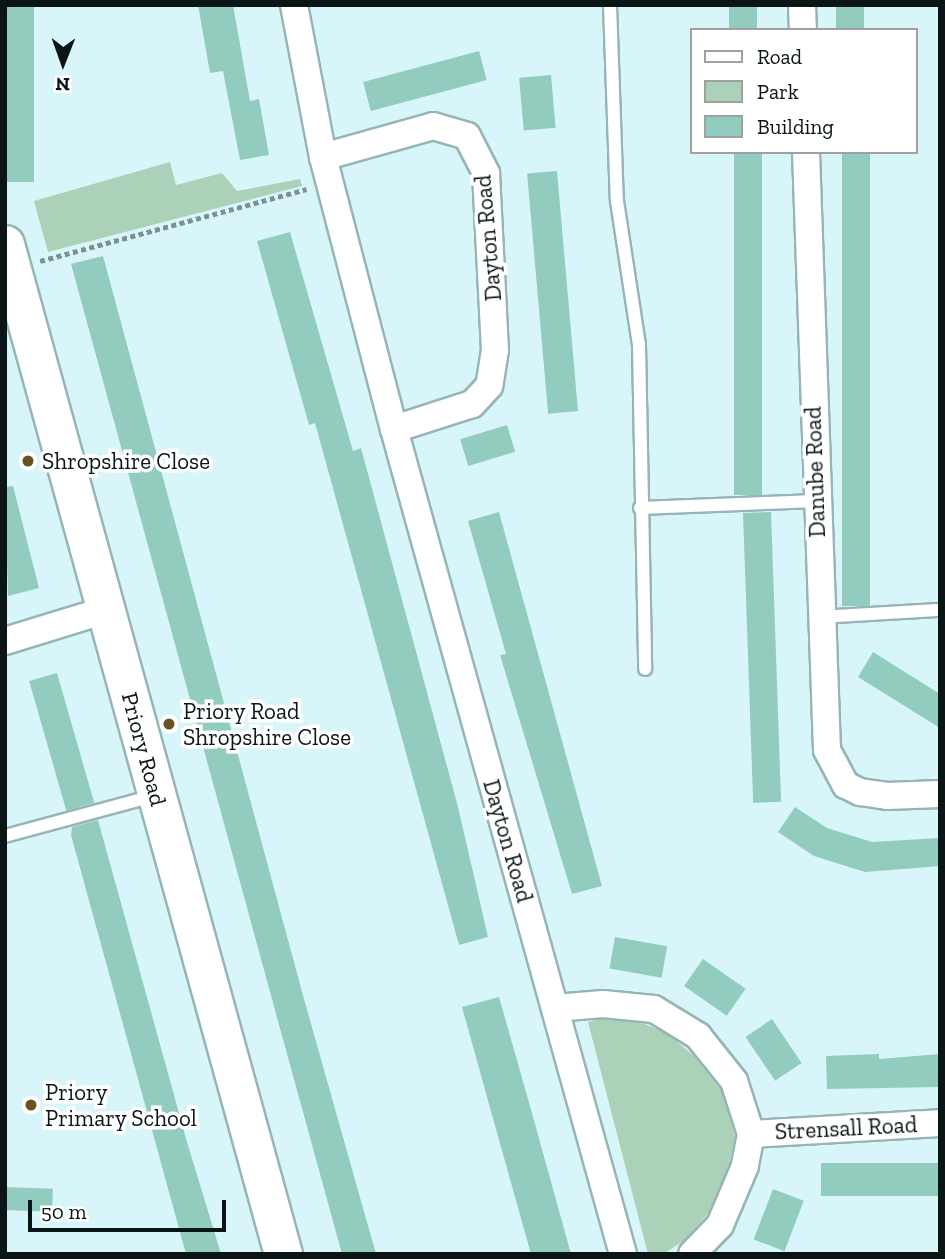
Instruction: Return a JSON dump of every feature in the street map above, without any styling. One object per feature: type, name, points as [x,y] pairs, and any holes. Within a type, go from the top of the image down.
[{"type":"street","name":"Dayton Road","points":[[294,5],[323,157],[394,429],[623,1254]]},
{"type":"street","points":[[802,5],[803,28]]},
{"type":"street","name":"Dayton Road","points":[[323,157],[433,126],[467,136],[486,173],[495,350],[489,386],[472,404],[394,429]]},
{"type":"street","name":"Danube Road","points":[[806,154],[820,617],[827,750],[846,785],[887,796],[940,794]]},
{"type":"street","name":"Priory Road","points":[[9,256],[283,1254]]},
{"type":"street","points":[[5,641],[106,610]]},
{"type":"street","name":"Strensall Road","points":[[555,1008],[603,1004],[654,1009],[698,1036],[734,1081],[751,1134],[745,1166],[720,1225],[692,1254]]},
{"type":"street","name":"Strensall Road","points":[[751,1134],[940,1123]]},
{"type":"lane","points":[[610,5],[617,201],[639,345],[645,669]]},
{"type":"lane","points":[[640,508],[816,501]]},
{"type":"lane","points":[[820,617],[940,610]]},
{"type":"lane","points":[[5,836],[156,795]]},
{"type":"path","points":[[9,256],[313,187]]},
{"type":"green space","points":[[170,162],[176,185],[222,173],[237,191],[300,179],[302,186],[48,252],[34,201]]},
{"type":"green space","points":[[607,1016],[628,1017],[668,1034],[694,1056],[723,1093],[731,1112],[735,1138],[726,1178],[709,1212],[685,1240],[663,1254],[648,1254],[588,1022]]},
{"type":"building","points":[[5,5],[34,5],[34,182],[5,182]]},
{"type":"building","points":[[198,5],[233,5],[250,101],[259,99],[269,155],[240,160],[223,71],[210,73]]},
{"type":"building","points":[[729,5],[757,5],[757,28],[729,28]]},
{"type":"building","points":[[836,5],[864,5],[864,28],[836,28]]},
{"type":"building","points":[[479,51],[487,80],[371,111],[363,82]]},
{"type":"building","points":[[551,75],[556,128],[524,131],[519,78]]},
{"type":"building","points":[[734,154],[762,154],[762,495],[734,495]]},
{"type":"building","points":[[842,154],[870,154],[870,606],[842,606]]},
{"type":"building","points":[[557,171],[578,411],[548,414],[527,174]]},
{"type":"building","points":[[290,232],[353,451],[361,448],[458,807],[488,937],[459,945],[315,423],[309,425],[257,241]]},
{"type":"building","points":[[103,256],[304,999],[376,1254],[342,1254],[278,1021],[71,264]]},
{"type":"building","points":[[507,425],[515,452],[468,466],[460,439]]},
{"type":"building","points":[[13,486],[39,588],[8,596],[5,487]]},
{"type":"building","points":[[499,512],[602,886],[572,894],[500,655],[506,654],[468,521]]},
{"type":"building","points":[[771,512],[781,802],[753,803],[743,513]]},
{"type":"building","points":[[873,652],[940,694],[940,728],[858,677]]},
{"type":"building","points":[[57,673],[94,803],[66,811],[29,681]]},
{"type":"building","points":[[795,807],[827,828],[872,842],[940,838],[940,866],[865,872],[814,856],[778,832]]},
{"type":"building","points":[[98,820],[187,1142],[221,1254],[186,1254],[71,835],[72,827]]},
{"type":"building","points":[[615,937],[667,946],[662,978],[609,969]]},
{"type":"building","points":[[703,959],[746,989],[727,1016],[684,986]]},
{"type":"building","points":[[499,997],[571,1254],[531,1254],[487,1097],[462,1007]]},
{"type":"building","points":[[772,1019],[802,1063],[775,1081],[745,1037]]},
{"type":"building","points":[[879,1054],[879,1059],[940,1054],[940,1087],[827,1089],[826,1056]]},
{"type":"building","points":[[821,1163],[940,1163],[940,1196],[821,1196]]},
{"type":"building","points":[[5,1187],[53,1189],[52,1212],[5,1210]]},
{"type":"building","points":[[773,1189],[804,1201],[784,1251],[754,1239]]},
{"type":"place","name":"Shropshire Close","points":[[28,461]]},
{"type":"place","name":"Priory Road Shropshire Close","points":[[169,724]]},
{"type":"place","name":"Priory Primary School","points":[[31,1105]]}]
